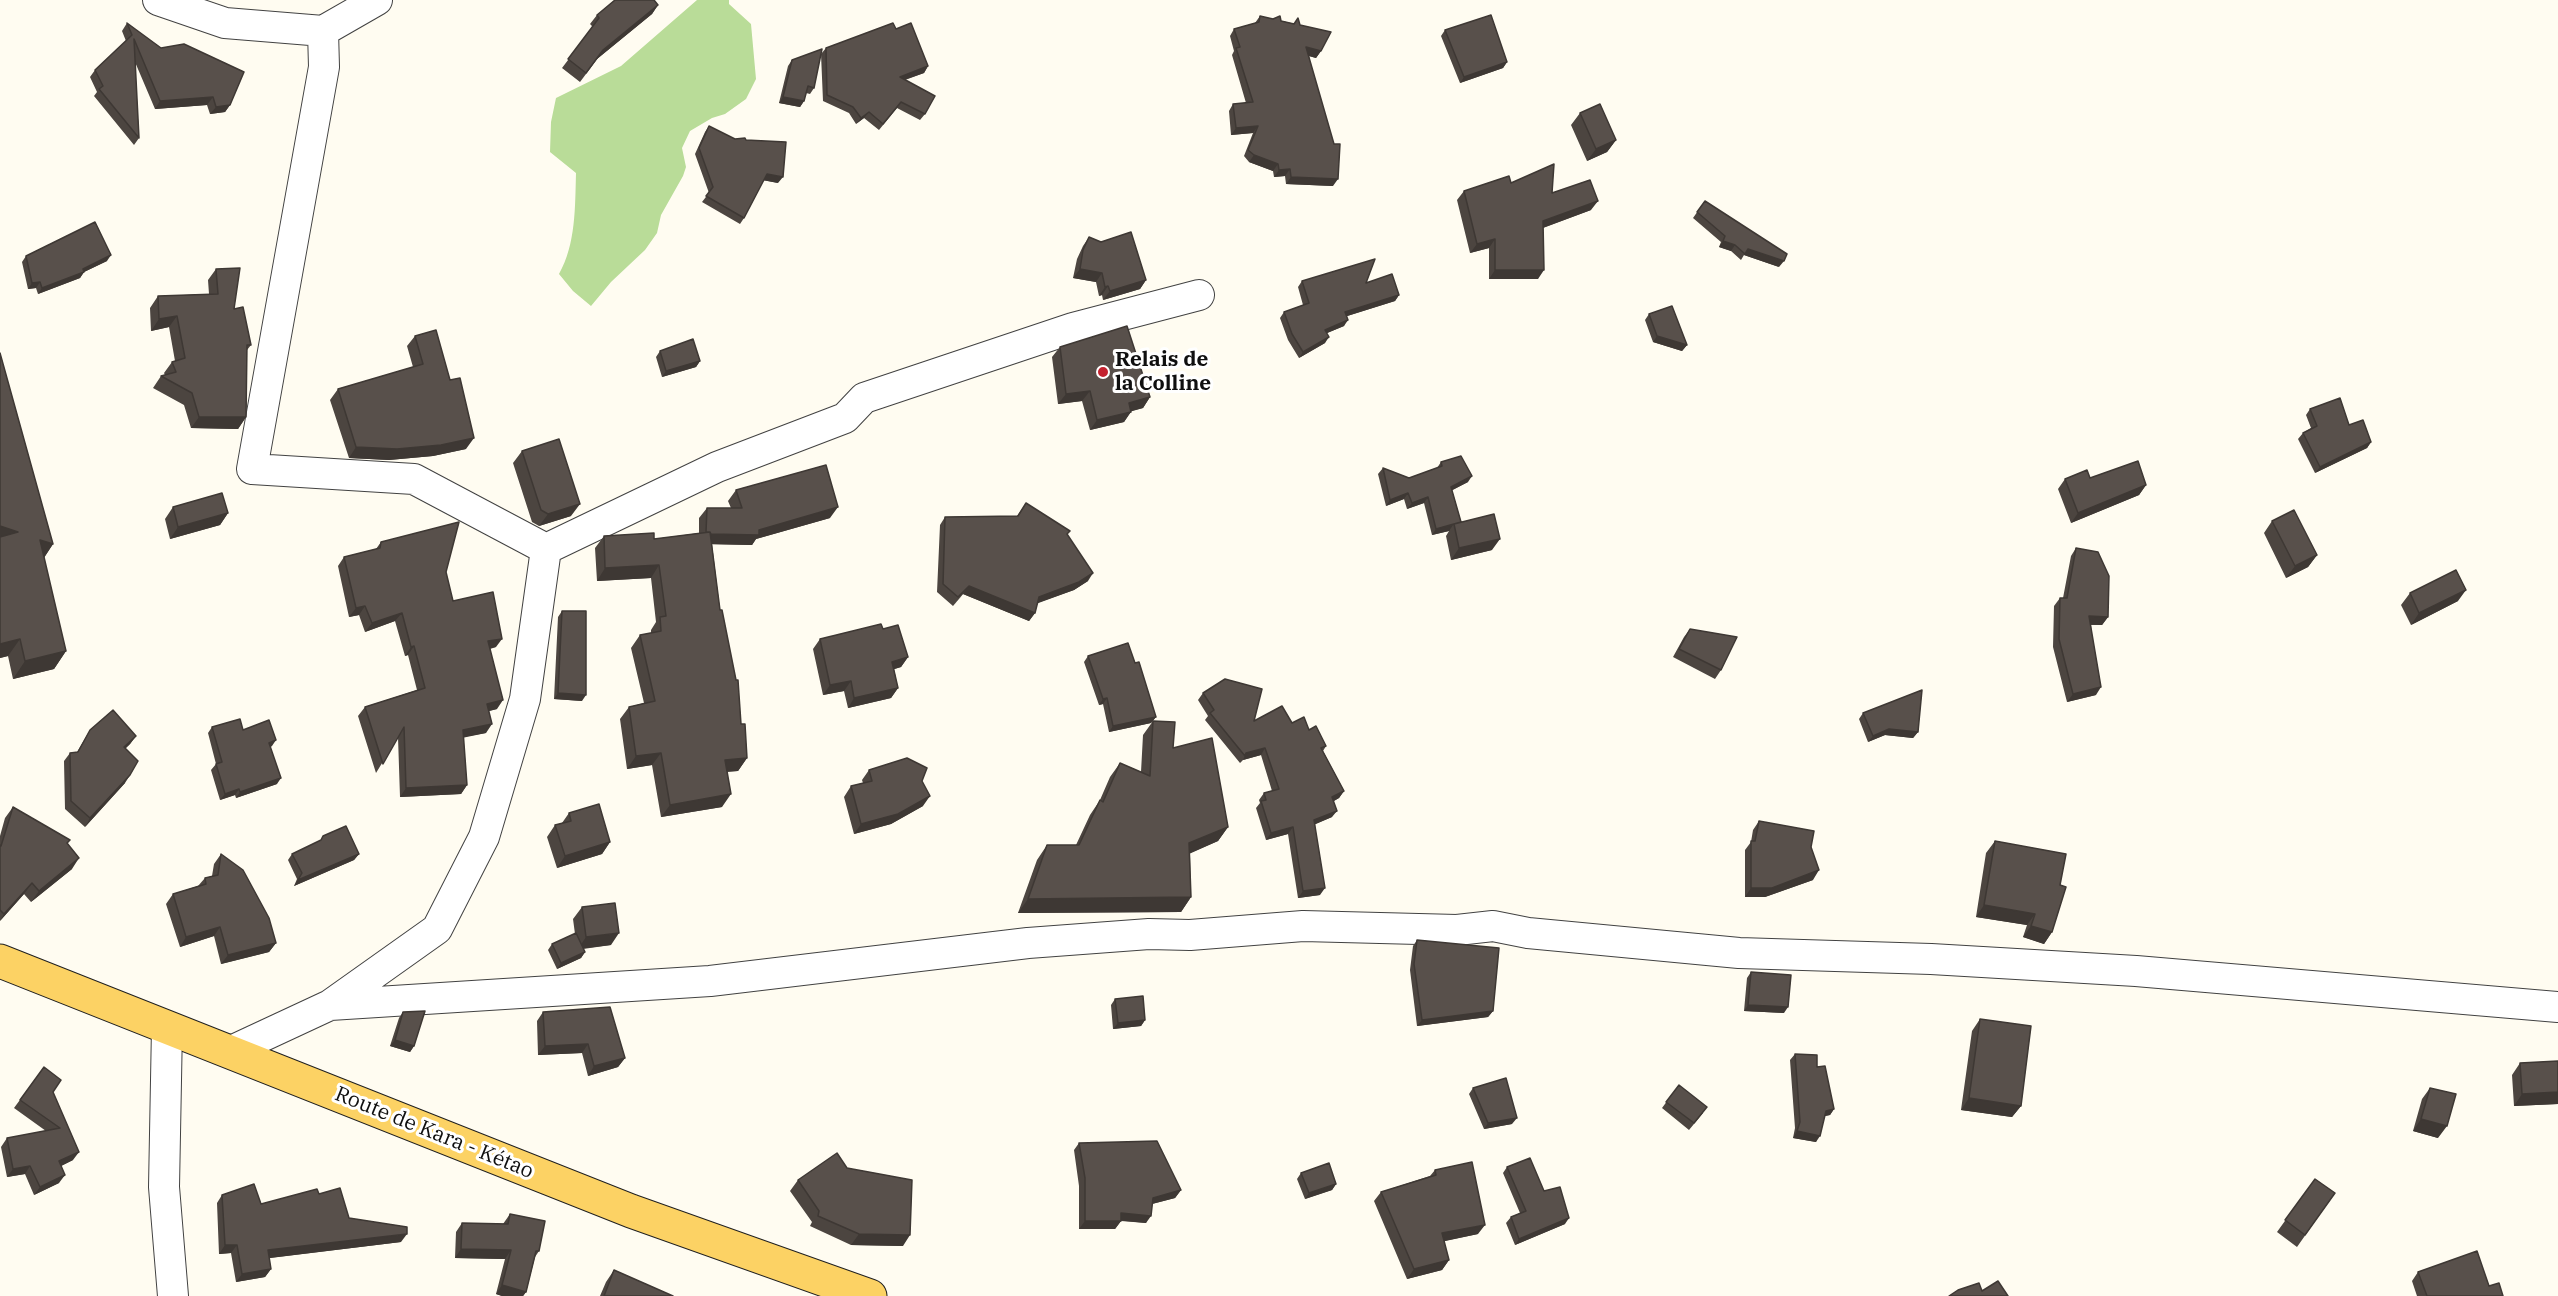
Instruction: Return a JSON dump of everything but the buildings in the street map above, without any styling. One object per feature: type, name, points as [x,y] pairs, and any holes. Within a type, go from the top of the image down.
[{"type":"main road","name":"Route de Kara - Kétao","points":[[0,961],[631,1211],[870,1296]]},
{"type":"street","points":[[158,0],[225,23],[322,31],[377,0]]},
{"type":"street","points":[[322,31],[324,67],[252,469],[414,479],[546,549]]},
{"type":"street","points":[[546,549],[717,467],[845,418],[864,399],[1073,328],[1199,295]]},
{"type":"street","points":[[229,1052],[330,1005],[437,929],[484,837],[525,699],[546,549]]},
{"type":"street","points":[[330,1005],[710,981],[1028,942],[1149,934],[1190,935],[1304,926],[1457,930],[1493,926],[1528,933],[1739,953],[1931,959],[2136,971],[2558,1007]]},
{"type":"street","points":[[167,1027],[164,1187],[173,1296]]},
{"type":"green space","points":[[697,0],[729,0],[729,4],[751,24],[756,79],[746,99],[725,114],[712,118],[690,131],[682,148],[686,167],[661,215],[657,233],[645,250],[611,282],[591,306],[573,291],[559,274],[572,238],[576,173],[550,152],[551,122],[556,98],[621,66]]},
{"type":"place","name":"Relais de la Colline","points":[[1103,372]]}]
